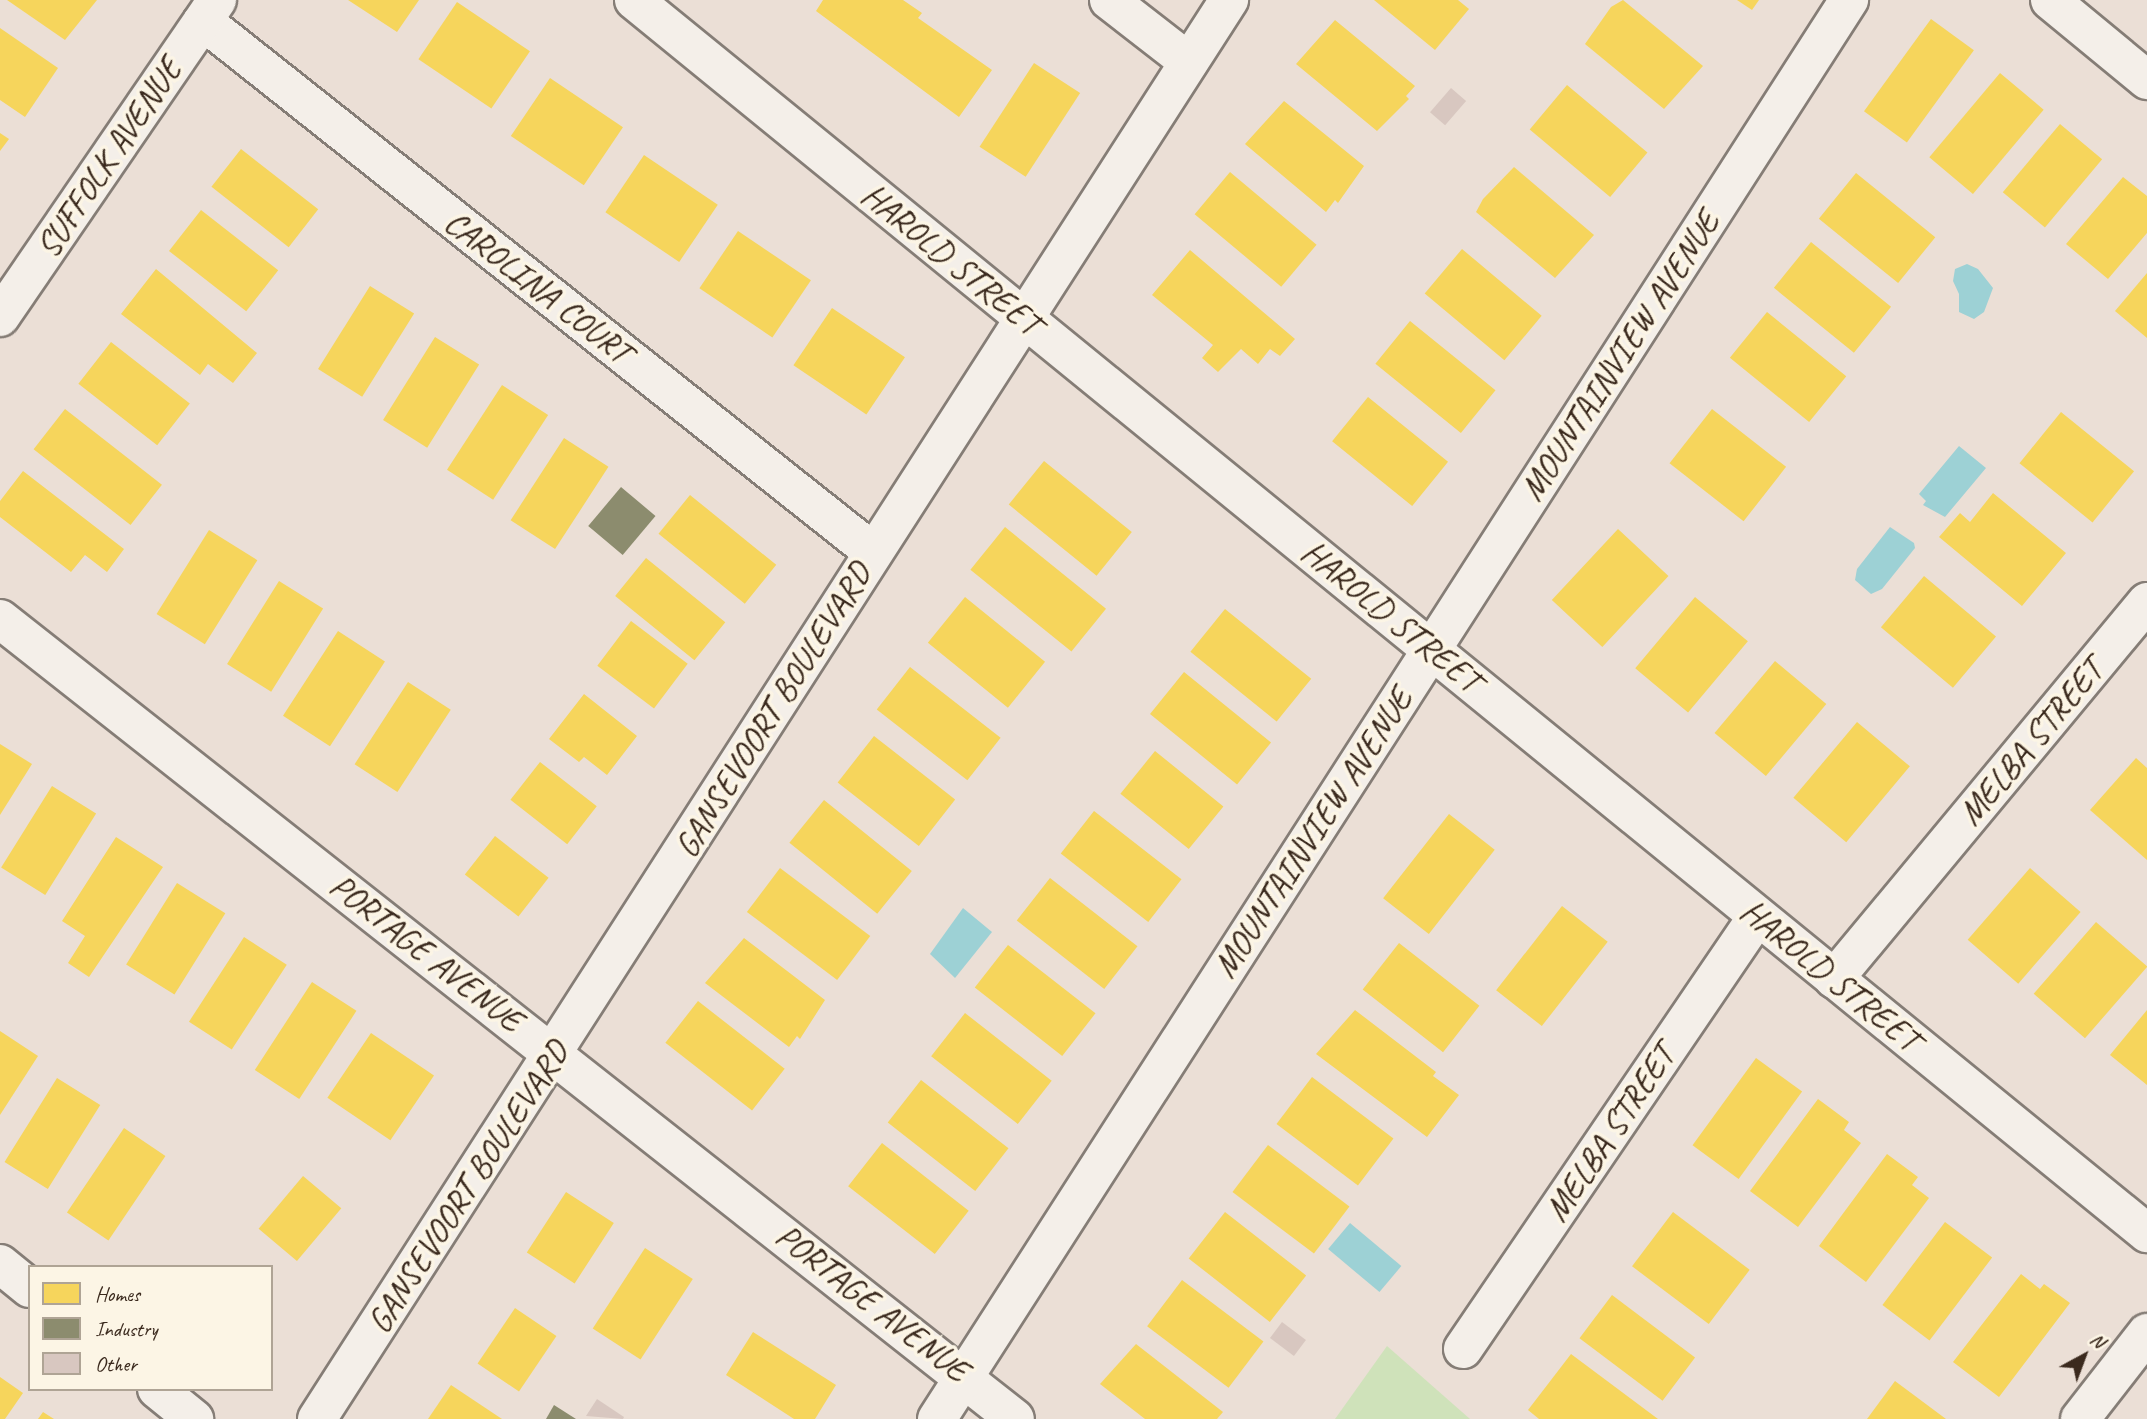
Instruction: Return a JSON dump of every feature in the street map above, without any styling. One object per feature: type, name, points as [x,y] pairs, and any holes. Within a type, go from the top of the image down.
[{"type":"street","name":"HAROLD STREET","points":[[634,0],[2147,1233]]},
{"type":"street","points":[[1109,0],[1189,62]]},
{"type":"street","name":"GANSEVOORT BOULEVARD","points":[[317,1419],[555,1054],[873,552],[1027,321],[1229,0]]},
{"type":"street","name":"MOUNTAINVIEW AVENUE","points":[[937,1419],[1849,0]]},
{"type":"street","points":[[2050,0],[2147,80]]},
{"type":"street","name":"SUFFOLK AVENUE","points":[[0,317],[210,10]]},
{"type":"street","name":"CAROLINA COURT","points":[[210,10],[873,552]]},
{"type":"street","name":"MELBA STREET","points":[[1834,979],[2147,602]]},
{"type":"street","name":"PORTAGE AVENUE","points":[[0,619],[964,1376],[1015,1419]]},
{"type":"street","name":"MELBA STREET","points":[[1462,1349],[1757,917]]},
{"type":"street","points":[[0,1264],[28,1286]]},
{"type":"street","points":[[2080,1419],[2147,1333]]},
{"type":"street","points":[[159,1391],[194,1419]]},
{"type":"green space","points":[[1387,1346],[1470,1419],[1335,1419]]},
{"type":"water","points":[[1967,264],[1978,269],[1993,288],[1984,312],[1974,319],[1959,312],[1959,294],[1953,281],[1955,269]]},
{"type":"water","points":[[1959,446],[1986,468],[1945,517],[1923,505],[1926,501],[1919,494]]},
{"type":"water","points":[[1890,527],[1914,543],[1915,548],[1882,589],[1871,594],[1855,580],[1857,569]]},
{"type":"water","points":[[963,908],[992,932],[955,978],[930,954]]},
{"type":"water","points":[[1350,1223],[1401,1266],[1379,1292],[1328,1249]]},
{"type":"building: Homes","points":[[7,0],[97,0],[65,40]]},
{"type":"building: Homes","points":[[348,0],[419,0],[397,32]]},
{"type":"building: Homes","points":[[823,0],[903,0],[922,13],[918,18],[992,70],[959,117],[816,11]]},
{"type":"building: Homes","points":[[1374,0],[1458,0],[1469,9],[1435,50]]},
{"type":"building: Homes","points":[[1623,0],[1703,66],[1664,109],[1585,44],[1611,7]]},
{"type":"building: Homes","points":[[1737,0],[1759,0],[1752,10]]},
{"type":"building: Homes","points":[[457,2],[530,51],[491,108],[418,59]]},
{"type":"building: Homes","points":[[1931,19],[1974,50],[1907,142],[1864,111]]},
{"type":"building: Homes","points":[[1335,20],[1415,86],[1406,96],[1409,99],[1377,131],[1296,64]]},
{"type":"building: Homes","points":[[0,28],[58,68],[25,117],[0,100]]},
{"type":"building: Homes","points":[[1034,63],[1080,93],[1026,177],[980,147]]},
{"type":"building: Homes","points":[[2000,73],[2044,110],[1973,194],[1929,157]]},
{"type":"building: Homes","points":[[550,78],[623,127],[584,185],[511,136]]},
{"type":"building: Homes","points":[[1567,85],[1647,152],[1610,197],[1530,129]]},
{"type":"building: Homes","points":[[1284,101],[1364,166],[1338,203],[1335,200],[1326,212],[1245,144]]},
{"type":"building: Homes","points":[[2060,124],[2102,159],[2045,228],[2003,192]]},
{"type":"building: Homes","points":[[0,133],[9,139],[0,151]]},
{"type":"building: Homes","points":[[241,149],[318,209],[289,247],[211,187]]},
{"type":"building: Homes","points":[[644,155],[718,205],[679,262],[605,212]]},
{"type":"building: Homes","points":[[1514,167],[1594,235],[1555,278],[1476,212],[1483,199]]},
{"type":"building: Homes","points":[[1230,172],[1317,245],[1281,287],[1195,214]]},
{"type":"building: Homes","points":[[1856,173],[1935,237],[1898,283],[1819,219]]},
{"type":"building: Homes","points":[[2123,177],[2147,196],[2147,233],[2108,279],[2066,244]]},
{"type":"building: Homes","points":[[201,210],[278,270],[246,311],[169,251]]},
{"type":"building: Homes","points":[[738,231],[811,280],[772,337],[699,288]]},
{"type":"building: Homes","points":[[1811,242],[1891,307],[1854,353],[1774,288]]},
{"type":"building: Homes","points":[[1462,249],[1542,316],[1504,360],[1425,293]]},
{"type":"building: Homes","points":[[1190,250],[1295,339],[1280,356],[1270,349],[1258,364],[1241,349],[1218,372],[1202,358],[1213,345],[1152,295]]},
{"type":"building: Homes","points":[[156,269],[257,353],[233,383],[208,364],[200,375],[121,314]]},
{"type":"building: Homes","points":[[2147,273],[2147,338],[2115,311]]},
{"type":"building: Homes","points":[[370,286],[414,314],[362,397],[318,369]]},
{"type":"building: Homes","points":[[832,308],[905,357],[866,414],[793,365]]},
{"type":"building: Homes","points":[[1767,312],[1846,376],[1809,422],[1730,358]]},
{"type":"building: Homes","points":[[1410,321],[1495,390],[1461,433],[1375,364]]},
{"type":"building: Homes","points":[[435,337],[479,365],[427,448],[383,420]]},
{"type":"building: Homes","points":[[111,342],[190,404],[157,445],[78,384]]},
{"type":"building: Homes","points":[[502,385],[548,415],[493,500],[447,470]]},
{"type":"building: Homes","points":[[1368,397],[1448,462],[1412,506],[1332,441]]},
{"type":"building: Homes","points":[[65,409],[162,485],[131,525],[34,449]]},
{"type":"building: Homes","points":[[1712,409],[1786,467],[1744,521],[1670,463]]},
{"type":"building: Homes","points":[[2061,412],[2134,471],[2093,522],[2019,463]]},
{"type":"building: Homes","points":[[564,438],[608,467],[555,549],[511,520]]},
{"type":"building: Homes","points":[[1044,461],[1132,532],[1097,576],[1009,505]]},
{"type":"building: Homes","points":[[23,471],[124,549],[107,572],[85,555],[71,572],[0,517],[0,501]]},
{"type":"building: Homes","points":[[1993,493],[2066,553],[2022,606],[1939,537],[1960,513],[1970,522]]},
{"type":"building: Homes","points":[[690,495],[776,565],[745,604],[659,534]]},
{"type":"building: Homes","points":[[1005,527],[1106,609],[1071,652],[970,570]]},
{"type":"building: Homes","points":[[1618,529],[1668,576],[1602,647],[1552,600]]},
{"type":"building: Homes","points":[[209,530],[257,560],[205,644],[157,614]]},
{"type":"building: Homes","points":[[646,558],[725,622],[694,660],[615,596]]},
{"type":"building: Homes","points":[[1924,576],[1996,636],[1953,688],[1881,627]]},
{"type":"building: Homes","points":[[279,581],[323,609],[271,692],[227,664]]},
{"type":"building: Homes","points":[[965,597],[1045,662],[1008,708],[928,643]]},
{"type":"building: Homes","points":[[1695,597],[1748,641],[1688,713],[1635,668]]},
{"type":"building: Homes","points":[[1225,609],[1311,679],[1277,722],[1190,652]]},
{"type":"building: Homes","points":[[631,621],[688,664],[654,708],[597,666]]},
{"type":"building: Homes","points":[[338,631],[385,661],[330,746],[283,716]]},
{"type":"building: Homes","points":[[1775,661],[1826,704],[1766,776],[1715,733]]},
{"type":"building: Homes","points":[[910,667],[1001,738],[967,780],[877,710]]},
{"type":"building: Homes","points":[[1184,672],[1271,742],[1237,784],[1150,714]]},
{"type":"building: Homes","points":[[408,682],[451,710],[397,792],[355,764]]},
{"type":"building: Homes","points":[[584,694],[637,736],[607,775],[584,757],[579,762],[549,739]]},
{"type":"building: Homes","points":[[1857,722],[1910,766],[1846,842],[1793,798]]},
{"type":"building: Homes","points":[[874,736],[955,799],[919,846],[838,782]]},
{"type":"building: Homes","points":[[0,744],[32,764],[0,815]]},
{"type":"building: Homes","points":[[1155,751],[1223,806],[1189,849],[1120,794]]},
{"type":"building: Homes","points":[[2136,758],[2147,768],[2147,860],[2090,810]]},
{"type":"building: Homes","points":[[540,762],[597,806],[567,844],[510,800]]},
{"type":"building: Homes","points":[[52,786],[96,814],[45,895],[1,867]]},
{"type":"building: Homes","points":[[824,800],[912,871],[877,914],[789,843]]},
{"type":"building: Homes","points":[[1094,811],[1181,879],[1148,922],[1061,854]]},
{"type":"building: Homes","points":[[1449,814],[1495,850],[1429,934],[1383,898]]},
{"type":"building: Homes","points":[[495,836],[549,878],[518,916],[465,875]]},
{"type":"building: Homes","points":[[116,837],[163,867],[89,977],[68,963],[85,936],[62,921]]},
{"type":"building: Homes","points":[[780,868],[870,936],[837,980],[747,912]]},
{"type":"building: Homes","points":[[2030,868],[2081,912],[2018,984],[1968,940]]},
{"type":"building: Homes","points":[[1050,878],[1137,946],[1104,989],[1017,921]]},
{"type":"building: Homes","points":[[177,883],[225,913],[174,995],[126,964]]},
{"type":"building: Homes","points":[[1562,906],[1608,942],[1542,1026],[1496,990]]},
{"type":"building: Homes","points":[[2096,922],[2147,967],[2085,1038],[2034,994]]},
{"type":"building: Homes","points":[[244,937],[287,965],[232,1049],[189,1022]]},
{"type":"building: Homes","points":[[744,938],[825,1000],[800,1039],[797,1036],[789,1047],[705,983]]},
{"type":"building: Homes","points":[[1399,943],[1479,1006],[1443,1052],[1363,989]]},
{"type":"building: Homes","points":[[1008,945],[1095,1013],[1062,1056],[975,988]]},
{"type":"building: Homes","points":[[312,982],[356,1011],[299,1099],[255,1070]]},
{"type":"building: Homes","points":[[698,1001],[785,1069],[752,1110],[665,1043]]},
{"type":"building: Homes","points":[[1355,1010],[1436,1072],[1433,1076],[1459,1095],[1427,1137],[1316,1054]]},
{"type":"building: Homes","points":[[2147,1010],[2147,1085],[2110,1055]]},
{"type":"building: Homes","points":[[965,1013],[1052,1081],[1018,1124],[931,1056]]},
{"type":"building: Homes","points":[[0,1031],[38,1056],[0,1115]]},
{"type":"building: Homes","points":[[371,1033],[434,1075],[390,1140],[327,1098]]},
{"type":"building: Homes","points":[[1756,1058],[1802,1092],[1739,1179],[1693,1145]]},
{"type":"building: Homes","points":[[1312,1077],[1393,1138],[1358,1186],[1276,1124]]},
{"type":"building: Homes","points":[[57,1078],[100,1105],[48,1189],[5,1162]]},
{"type":"building: Homes","points":[[921,1080],[1008,1148],[975,1191],[888,1123]]},
{"type":"building: Homes","points":[[1818,1099],[1849,1122],[1844,1130],[1861,1143],[1798,1227],[1750,1191]]},
{"type":"building: Homes","points":[[124,1128],[165,1156],[108,1241],[67,1213]]},
{"type":"building: Homes","points":[[882,1143],[969,1211],[935,1254],[848,1186]]},
{"type":"building: Homes","points":[[1268,1145],[1349,1206],[1314,1254],[1232,1192]]},
{"type":"building: Homes","points":[[1887,1154],[1918,1177],[1912,1185],[1929,1198],[1866,1282],[1819,1246]]},
{"type":"building: Homes","points":[[303,1176],[341,1208],[297,1261],[259,1229]]},
{"type":"building: Homes","points":[[566,1192],[614,1223],[575,1283],[527,1252]]},
{"type":"building: Homes","points":[[1225,1212],[1306,1275],[1270,1322],[1189,1258]]},
{"type":"building: Homes","points":[[1673,1212],[1750,1270],[1709,1324],[1632,1266]]},
{"type":"building: Homes","points":[[1945,1222],[1992,1258],[1930,1341],[1882,1305]]},
{"type":"building: Homes","points":[[645,1248],[693,1279],[641,1360],[593,1329]]},
{"type":"building: Homes","points":[[2021,1274],[2040,1289],[2044,1284],[2070,1303],[1999,1397],[1953,1362]]},
{"type":"building: Homes","points":[[1182,1280],[1263,1341],[1229,1388],[1147,1326]]},
{"type":"building: Homes","points":[[1612,1295],[1695,1358],[1663,1401],[1580,1338]]},
{"type":"building: Homes","points":[[515,1308],[556,1336],[519,1392],[478,1364]]},
{"type":"building: Homes","points":[[753,1332],[836,1385],[815,1419],[794,1419],[726,1375]]},
{"type":"building: Homes","points":[[1136,1344],[1223,1412],[1217,1419],[1145,1419],[1100,1384]]},
{"type":"building: Homes","points":[[1571,1354],[1658,1419],[1539,1419],[1528,1410]]},
{"type":"building: Homes","points":[[0,1377],[23,1393],[5,1419],[0,1419]]},
{"type":"building: Homes","points":[[1895,1381],[1946,1419],[1867,1419]]},
{"type":"building: Homes","points":[[451,1385],[502,1419],[428,1419]]},
{"type":"building: Homes","points":[[43,1412],[54,1419],[38,1419]]},
{"type":"building: Industry","points":[[621,487],[655,516],[623,555],[588,526]]},
{"type":"building: Industry","points":[[554,1405],[576,1419],[546,1419]]},
{"type":"building: Other","points":[[1451,88],[1466,101],[1445,125],[1430,112]]},
{"type":"building: Other","points":[[1282,1322],[1306,1340],[1294,1356],[1270,1338]]},
{"type":"building: Other","points":[[597,1399],[624,1417],[623,1419],[586,1416]]}]
